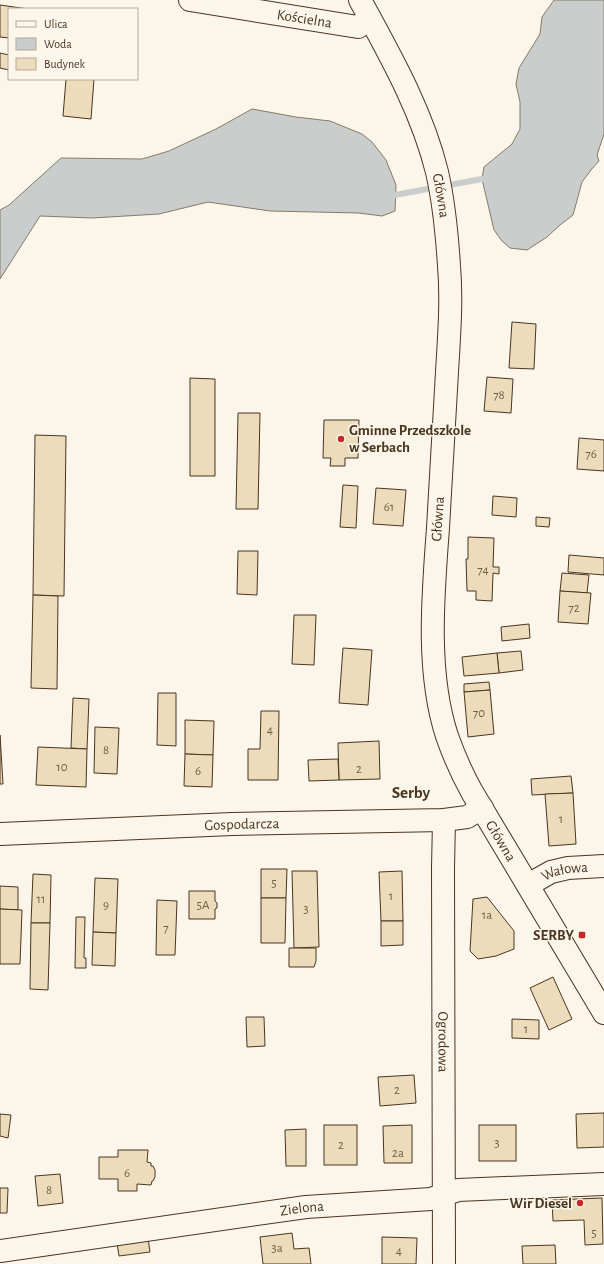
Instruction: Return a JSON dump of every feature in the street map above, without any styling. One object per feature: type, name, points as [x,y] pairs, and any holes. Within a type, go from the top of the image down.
[{"type":"street","name":"Kościelna","points":[[190,0],[358,27],[370,19]]},
{"type":"street","name":"Główna","points":[[360,0],[393,61],[420,120],[437,173],[442,201],[449,268],[449,337],[433,628],[438,698],[447,736],[459,768],[604,1013]]},
{"type":"street","name":"Gospodarcza","points":[[0,834],[232,824],[444,820],[467,817],[482,808]]},
{"type":"street","name":"Ogrodowa","points":[[444,820],[444,1264]]},
{"type":"street","name":"Wałowa","points":[[528,885],[551,872],[604,866]]},
{"type":"street","name":"Zielona","points":[[0,1251],[306,1207],[431,1199],[458,1190],[604,1184]]},
{"type":"water","points":[[554,0],[604,0],[604,134],[597,155],[599,161],[582,182],[573,215],[547,237],[527,250],[510,248],[502,241],[494,230],[482,179],[484,167],[512,144],[520,129],[520,102],[516,84],[519,68],[540,34],[542,17]]},
{"type":"water","points":[[252,109],[296,117],[330,121],[362,134],[372,142],[386,160],[396,185],[395,211],[382,216],[359,213],[270,211],[208,202],[159,214],[92,218],[40,216],[0,279],[0,210],[9,205],[61,158],[142,159],[169,151],[216,129]]},
{"type":"building","points":[[0,5],[21,8],[8,8],[8,38],[0,37]]},
{"type":"building","points":[[0,53],[8,55],[8,70],[0,68]]},
{"type":"building","points":[[66,80],[94,80],[91,119],[63,116]]},
{"type":"building","points":[[512,322],[536,324],[534,369],[509,368]]},
{"type":"building","points":[[487,377],[513,379],[511,413],[484,411]]},
{"type":"building","points":[[190,378],[215,379],[215,476],[190,476]]},
{"type":"building","points":[[238,413],[260,413],[258,509],[236,509]]},
{"type":"building","name":"Gminne Przedszkole w Serbach","points":[[324,420],[359,420],[358,458],[345,458],[345,466],[330,466],[331,458],[323,458]]},
{"type":"building","points":[[35,435],[66,436],[64,596],[33,595]]},
{"type":"building","points":[[579,438],[604,440],[604,471],[577,469]]},
{"type":"building","points":[[343,485],[358,486],[356,528],[340,527]]},
{"type":"building","points":[[376,488],[406,490],[403,526],[373,524]]},
{"type":"building","points":[[493,496],[517,498],[516,517],[492,515]]},
{"type":"building","points":[[536,517],[550,518],[549,527],[536,526]]},
{"type":"building","points":[[468,537],[494,538],[493,567],[499,567],[499,574],[493,573],[492,601],[476,600],[476,591],[467,591],[466,559],[468,559]]},
{"type":"building","points":[[238,551],[258,551],[257,595],[237,594]]},
{"type":"building","points":[[569,555],[604,558],[604,575],[568,572]]},
{"type":"building","points":[[562,573],[589,575],[587,593],[560,591]]},
{"type":"building","points":[[560,591],[591,593],[588,624],[558,622]]},
{"type":"building","points":[[33,595],[58,596],[57,689],[31,688]]},
{"type":"building","points":[[294,615],[316,615],[314,665],[292,664]]},
{"type":"building","points":[[529,624],[530,638],[502,641],[501,627]]},
{"type":"building","points":[[343,648],[372,650],[368,705],[339,703]]},
{"type":"building","points":[[521,651],[523,670],[499,673],[497,653]]},
{"type":"building","points":[[497,653],[499,673],[464,676],[462,657]]},
{"type":"building","points":[[489,682],[490,690],[464,692],[464,684]]},
{"type":"building","points":[[490,690],[494,734],[468,737],[464,692]]},
{"type":"building","points":[[158,693],[176,693],[176,746],[157,745]]},
{"type":"building","points":[[73,698],[89,699],[87,749],[71,748]]},
{"type":"building","points":[[261,711],[279,711],[278,780],[248,780],[248,749],[260,749]]},
{"type":"building","points":[[185,720],[214,721],[213,755],[185,754]]},
{"type":"building","points":[[95,727],[119,728],[117,774],[94,773]]},
{"type":"building","points":[[0,735],[3,784],[0,784]]},
{"type":"building","points":[[379,741],[380,779],[339,780],[338,743]]},
{"type":"building","points":[[38,747],[87,749],[86,787],[36,785]]},
{"type":"building","points":[[185,754],[213,755],[212,787],[184,786]]},
{"type":"building","points":[[338,759],[339,780],[309,781],[308,760]]},
{"type":"building","points":[[571,776],[573,793],[532,795],[531,779]]},
{"type":"building","points":[[573,793],[576,844],[549,846],[545,794]]},
{"type":"building","points":[[261,869],[287,869],[286,898],[261,898]]},
{"type":"building","points":[[292,871],[317,871],[319,947],[294,948]]},
{"type":"building","points":[[402,871],[403,921],[381,921],[379,872]]},
{"type":"building","points":[[33,874],[51,875],[50,923],[31,923]]},
{"type":"building","points":[[95,878],[118,879],[116,933],[93,932]]},
{"type":"building","points":[[0,886],[18,887],[18,910],[0,909]]},
{"type":"building","points":[[189,891],[215,891],[217,908],[215,909],[215,919],[189,919]]},
{"type":"building","points":[[487,897],[514,931],[514,949],[496,956],[478,959],[470,951],[473,899]]},
{"type":"building","points":[[261,898],[286,898],[285,943],[261,943]]},
{"type":"building","points":[[157,900],[177,901],[175,955],[156,955]]},
{"type":"building","points":[[0,909],[22,910],[20,964],[0,964]]},
{"type":"building","points":[[76,917],[85,917],[84,958],[86,958],[86,968],[75,968]]},
{"type":"building","points":[[381,921],[403,921],[403,945],[381,946]]},
{"type":"building","points":[[31,923],[50,923],[48,990],[30,989]]},
{"type":"building","points":[[93,932],[116,933],[115,966],[92,965]]},
{"type":"building","points":[[289,948],[316,948],[316,961],[314,967],[289,967]]},
{"type":"building","points":[[553,977],[572,1019],[549,1030],[530,988]]},
{"type":"building","points":[[246,1017],[264,1017],[265,1046],[247,1047]]},
{"type":"building","points":[[512,1019],[539,1020],[539,1039],[512,1038]]},
{"type":"building","points":[[414,1075],[416,1103],[380,1106],[378,1077]]},
{"type":"building","points":[[604,1113],[604,1147],[577,1148],[576,1114]]},
{"type":"building","points":[[0,1114],[11,1115],[8,1138],[0,1136]]},
{"type":"building","points":[[324,1125],[357,1125],[357,1165],[324,1165]]},
{"type":"building","points":[[412,1125],[412,1163],[384,1163],[383,1126]]},
{"type":"building","points":[[479,1125],[516,1125],[516,1161],[479,1161]]},
{"type":"building","points":[[306,1129],[306,1166],[286,1166],[285,1130]]},
{"type":"building","points":[[118,1150],[148,1150],[147,1162],[151,1163],[151,1166],[153,1166],[155,1170],[155,1177],[151,1185],[137,1184],[137,1191],[118,1191],[118,1179],[99,1179],[99,1157],[118,1157]]},
{"type":"building","points":[[60,1174],[63,1203],[38,1206],[35,1176]]},
{"type":"building","points":[[0,1188],[8,1188],[7,1213],[0,1213]]},
{"type":"building","points":[[602,1198],[603,1244],[585,1245],[584,1220],[553,1221],[552,1200]]},
{"type":"building","points":[[292,1233],[294,1249],[309,1248],[311,1264],[263,1264],[260,1237]]},
{"type":"building","points":[[382,1237],[417,1238],[416,1264],[382,1264]]},
{"type":"building","points":[[148,1238],[150,1252],[119,1256],[117,1243]]},
{"type":"building","points":[[555,1245],[556,1264],[523,1264],[522,1246]]},
{"type":"waterway","points":[[395,195],[482,179]]},
{"type":"place","name":"Gminne Przedszkole w Serbach","points":[[341,439]]},
{"type":"place","name":"SERBY","points":[[582,935]]},
{"type":"place","name":"Wir Diesel","points":[[580,1203]]},
{"type":"district","name":"Serby","points":[[411,792]]}]
